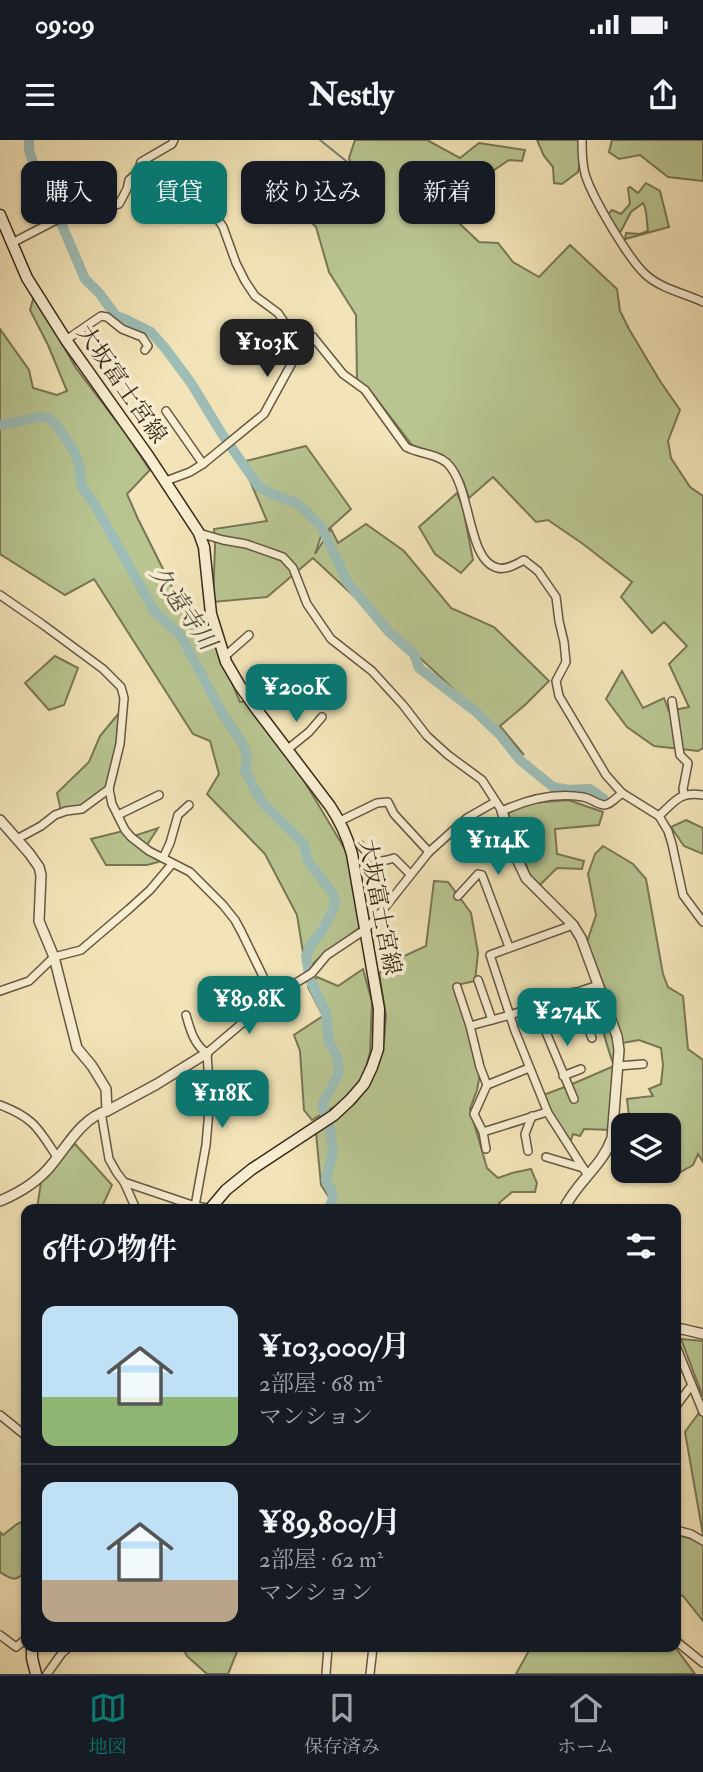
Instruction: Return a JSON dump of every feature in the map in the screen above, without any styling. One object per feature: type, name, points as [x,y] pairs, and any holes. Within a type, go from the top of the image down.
[{"type":"main road","name":"大坂富士宮線","points":[[0,215],[27,278],[66,340],[166,481],[199,533],[204,547],[211,614],[224,657],[240,685],[340,821],[348,838],[359,845],[366,929],[379,1009],[378,1049],[372,1067],[364,1084],[334,1115],[252,1169],[226,1190],[216,1204]]},
{"type":"main road","points":[[32,1652],[36,1674]]},
{"type":"street","points":[[142,161],[172,145],[174,140]]},
{"type":"street","points":[[582,140],[585,175],[625,248],[645,274],[659,284],[703,302]]},
{"type":"street","points":[[12,243],[91,202],[115,206],[123,199],[131,178]]},
{"type":"street","points":[[221,224],[236,263],[255,296],[278,313],[286,325],[313,337],[342,374],[365,390],[406,447],[448,464],[466,498],[477,546],[489,564],[502,568],[524,560],[533,565],[552,589],[556,597],[566,662],[556,681],[559,696],[606,775],[622,793],[659,816],[672,844],[682,895],[702,917]]},
{"type":"street","points":[[66,340],[101,316],[142,337],[148,346],[145,350]]},
{"type":"street","points":[[166,481],[203,464],[264,414],[298,352],[313,337]]},
{"type":"street","points":[[166,411],[203,464]]},
{"type":"street","points":[[199,533],[246,544],[283,557],[293,568],[307,604],[331,639],[372,671],[427,736],[447,755],[482,780],[502,811],[526,878],[573,925],[581,938],[617,1035],[619,1050],[612,1138],[608,1150],[602,1159],[585,1171],[566,1204]]},
{"type":"street","points":[[0,596],[103,669],[121,687],[124,698],[120,744],[109,789],[112,804],[131,837],[149,851],[190,872],[235,920],[273,997]]},
{"type":"street","points":[[224,657],[249,635]]},
{"type":"street","points":[[672,701],[680,755],[688,763],[684,794]]},
{"type":"street","points":[[288,749],[322,717]]},
{"type":"street","points":[[17,839],[55,815],[82,809],[109,789]]},
{"type":"street","points":[[502,811],[542,796],[584,797],[602,805],[608,804],[622,793]]},
{"type":"street","points":[[659,816],[684,794],[703,794]]},
{"type":"street","points":[[118,815],[159,795]]},
{"type":"street","points":[[340,821],[377,803],[388,802],[394,814],[429,852]]},
{"type":"street","points":[[0,1201],[38,1178],[54,1163],[86,1123],[207,1053],[273,997],[366,929],[429,852],[467,818],[495,802]]},
{"type":"street","points":[[163,858],[178,815],[189,805]]},
{"type":"street","points":[[0,820],[39,867],[39,921],[54,957],[77,1048],[106,1088],[104,1111],[109,1158],[134,1204]]},
{"type":"street","points":[[359,845],[376,862],[394,858],[410,874]]},
{"type":"street","points":[[0,992],[29,981],[54,957],[81,950],[143,896],[172,864]]},
{"type":"street","points":[[458,896],[478,874],[482,875],[509,947]]},
{"type":"street","points":[[573,925],[490,955],[547,1112],[585,1171]]},
{"type":"street","points":[[478,980],[492,1020]]},
{"type":"street","points":[[470,1026],[598,985]]},
{"type":"street","points":[[457,987],[487,1085]]},
{"type":"street","points":[[574,992],[592,1038]]},
{"type":"street","points":[[535,1006],[574,1099]]},
{"type":"street","points":[[186,1015],[191,1033],[207,1053],[210,1099],[206,1145],[195,1204]]},
{"type":"street","points":[[618,1066],[643,1065]]},
{"type":"street","points":[[485,1149],[483,1132],[474,1114],[487,1085],[529,1068]]},
{"type":"street","points":[[564,1076],[581,1069]]},
{"type":"street","points":[[0,1105],[24,1116],[37,1126],[57,1157]]},
{"type":"street","points":[[483,1132],[547,1112]]},
{"type":"street","points":[[528,1151],[525,1134],[532,1116]]},
{"type":"street","points":[[546,1157],[585,1171]]},
{"type":"street","points":[[124,1182],[189,1204]]},
{"type":"street","points":[[681,1329],[703,1334]]},
{"type":"street","points":[[681,1359],[703,1412]]},
{"type":"street","points":[[681,1399],[691,1386]]},
{"type":"street","points":[[0,1415],[21,1432]]},
{"type":"street","points":[[681,1531],[703,1541]]},
{"type":"street","points":[[0,1635],[16,1647],[21,1643]]},
{"type":"street","points":[[681,1646],[703,1663]]},
{"type":"street","points":[[51,1673],[63,1652]]},
{"type":"street","points":[[326,1674],[328,1652]]},
{"type":"street","points":[[369,1674],[372,1652]]},
{"type":"green space","points":[[355,140],[427,140],[460,158],[479,143],[525,150],[522,161],[509,160],[495,169],[495,161],[399,161],[399,224],[460,224],[479,242],[498,243],[513,262],[539,277],[570,245],[617,289],[620,311],[629,329],[680,410],[668,441],[671,458],[690,487],[703,496],[703,748],[698,751],[654,746],[627,727],[606,699],[622,671],[643,708],[664,698],[669,711],[689,707],[669,664],[687,646],[664,622],[652,633],[621,597],[632,582],[548,520],[536,522],[493,477],[469,498],[455,467],[444,456],[412,445],[372,393],[357,380],[356,315],[329,272],[313,224],[385,224],[385,161],[350,161]]},
{"type":"green space","points":[[537,140],[584,140],[578,172],[562,184],[554,183],[553,167],[544,156]]},
{"type":"green space","points":[[612,140],[703,140],[703,181],[668,177],[640,155],[619,159],[609,152]]},
{"type":"green space","points":[[646,183],[660,191],[669,227],[625,239],[626,233],[640,234],[648,231],[643,203],[631,212],[618,232],[607,215],[612,210],[621,214],[630,204],[628,188],[638,193]]},
{"type":"green space","points":[[34,296],[76,368],[150,470],[127,494],[182,607],[207,617],[240,702],[249,701],[303,779],[349,856],[359,928],[306,971],[297,915],[265,854],[207,794],[219,774],[210,741],[193,734],[94,579],[65,595],[0,554],[0,329],[29,370],[33,388],[57,395],[67,391],[30,310]]},
{"type":"green space","points":[[306,446],[351,509],[321,536],[315,554],[331,529],[338,543],[366,524],[404,551],[451,608],[494,627],[549,681],[500,726],[524,755],[313,558],[267,597],[213,602],[214,529],[267,521],[242,462]]},
{"type":"green space","points":[[457,493],[463,508],[473,560],[461,573],[435,554],[419,527]]},
{"type":"green space","points":[[55,656],[78,668],[64,705],[49,710],[25,683]]},
{"type":"green space","points":[[119,713],[120,744],[109,787],[82,809],[61,811],[57,793],[89,762],[100,736]]},
{"type":"green space","points":[[568,800],[603,812],[599,825],[555,829],[557,854],[584,861],[582,869],[557,868],[539,886],[529,873],[508,813],[531,803]]},
{"type":"green space","points":[[686,820],[703,828],[703,854],[684,846],[671,827]]},
{"type":"green space","points":[[158,828],[145,848],[166,860],[147,865],[106,865],[91,839],[123,831],[131,837]]},
{"type":"green space","points":[[603,846],[633,864],[646,879],[663,974],[668,987],[683,996],[688,1049],[703,1060],[703,1162],[698,1154],[693,1165],[681,1172],[681,1113],[629,1113],[627,1099],[653,1096],[649,1089],[661,1084],[661,1048],[639,1040],[622,1043],[611,1004],[587,942],[596,915],[588,874],[595,854]]},
{"type":"green space","points":[[434,881],[448,882],[471,913],[478,953],[475,981],[457,985],[480,1074],[470,1109],[487,1168],[498,1178],[531,1169],[537,1183],[535,1192],[512,1192],[500,1204],[334,1204],[321,1185],[316,1133],[356,1102],[374,1070],[384,1041],[386,1016],[379,973],[391,962],[426,946]]},
{"type":"green space","points":[[363,969],[372,1002],[370,1053],[365,1071],[356,1088],[342,1102],[312,1120],[304,1110],[300,1051],[294,1035],[323,1016],[308,987],[317,977],[338,986]]},
{"type":"green space","points":[[600,1001],[614,1041],[615,1066],[611,1130],[584,1129],[580,1136],[573,1134],[569,1141],[549,1116],[543,1095],[614,1066],[594,1003]]},
{"type":"green space","points":[[75,1144],[112,1185],[103,1204],[38,1204],[42,1175]]},
{"type":"green space","points":[[681,1339],[703,1341],[703,1397]]},
{"type":"green space","points":[[701,1410],[703,1414],[703,1535],[685,1432]]},
{"type":"green space","points":[[21,1522],[21,1575],[11,1578],[0,1572],[0,1532],[3,1535]]},
{"type":"green space","points":[[681,1536],[703,1541],[703,1621],[683,1596]]},
{"type":"green space","points":[[185,1652],[237,1652],[228,1674],[207,1674]]},
{"type":"green space","points":[[528,1652],[679,1652],[695,1674],[516,1674]]},
{"type":"waterway","points":[[29,140],[29,150],[40,184],[55,209],[85,279],[116,316],[151,332],[165,348],[259,487],[297,503],[321,526],[348,583],[389,632],[414,654],[419,668],[475,711],[500,735],[520,760],[553,787],[569,790],[590,789],[604,799]]},
{"type":"waterway","points":[[320,140],[346,161]]},
{"type":"waterway","name":"久遠寺川","points":[[0,425],[39,417],[49,418],[58,427],[74,451],[82,487],[95,505],[155,612],[181,636],[222,713],[243,744],[247,757],[245,771],[262,802],[304,844],[308,861],[333,894],[333,910],[306,956],[310,980],[326,1013],[329,1043],[337,1056],[339,1073],[322,1105],[330,1129],[333,1151],[326,1180],[332,1191],[330,1204]]}]
